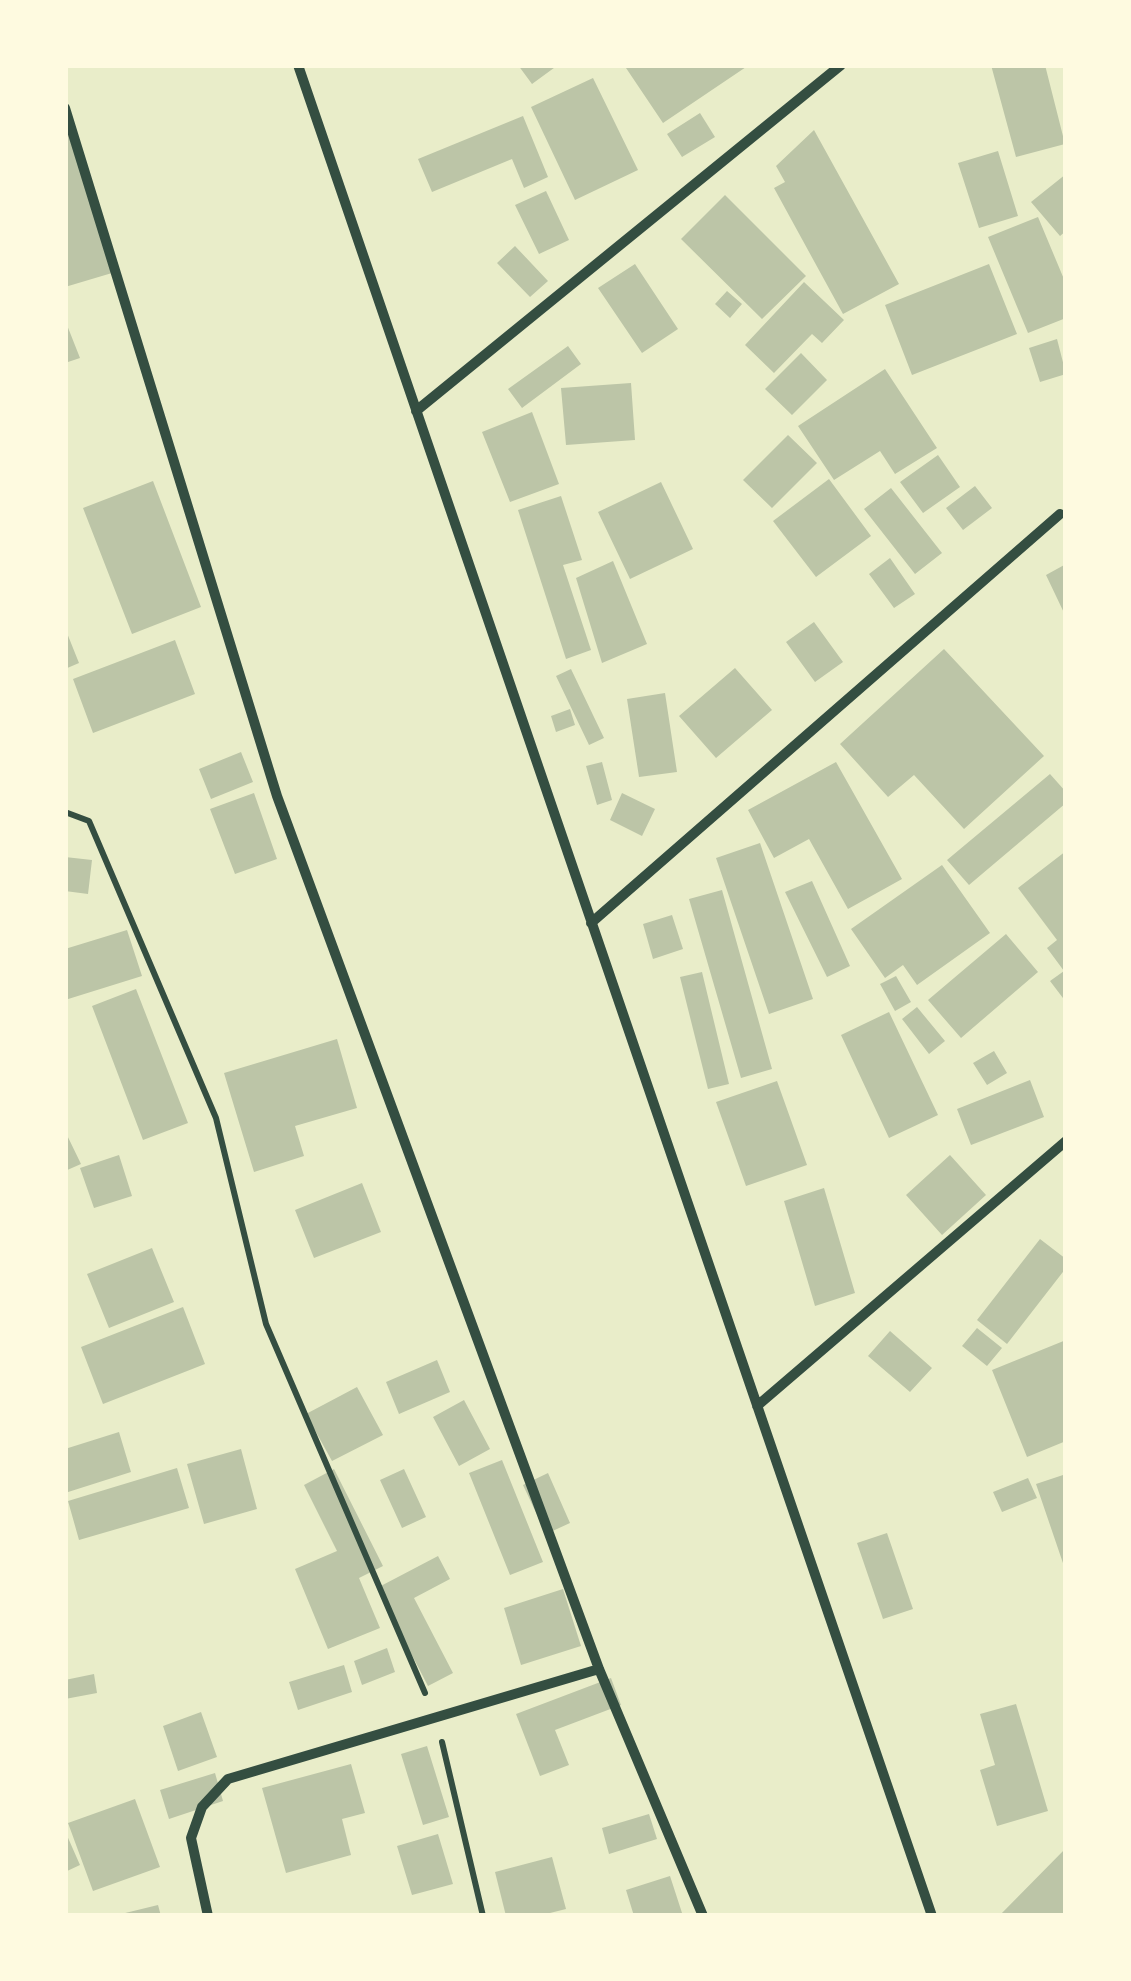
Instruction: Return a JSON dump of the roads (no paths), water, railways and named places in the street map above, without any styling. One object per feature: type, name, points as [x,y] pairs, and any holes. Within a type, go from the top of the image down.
[{"type":"street","points":[[298,65],[932,1916]]},
{"type":"street","points":[[416,412],[842,65]]},
{"type":"street","points":[[65,108],[277,796],[599,1669],[703,1916]]},
{"type":"street","points":[[591,924],[1060,514]]},
{"type":"street","points":[[757,1406],[1066,1141]]},
{"type":"street","points":[[208,1916],[191,1838],[194,1821],[219,1786],[252,1772],[599,1669]]}]
